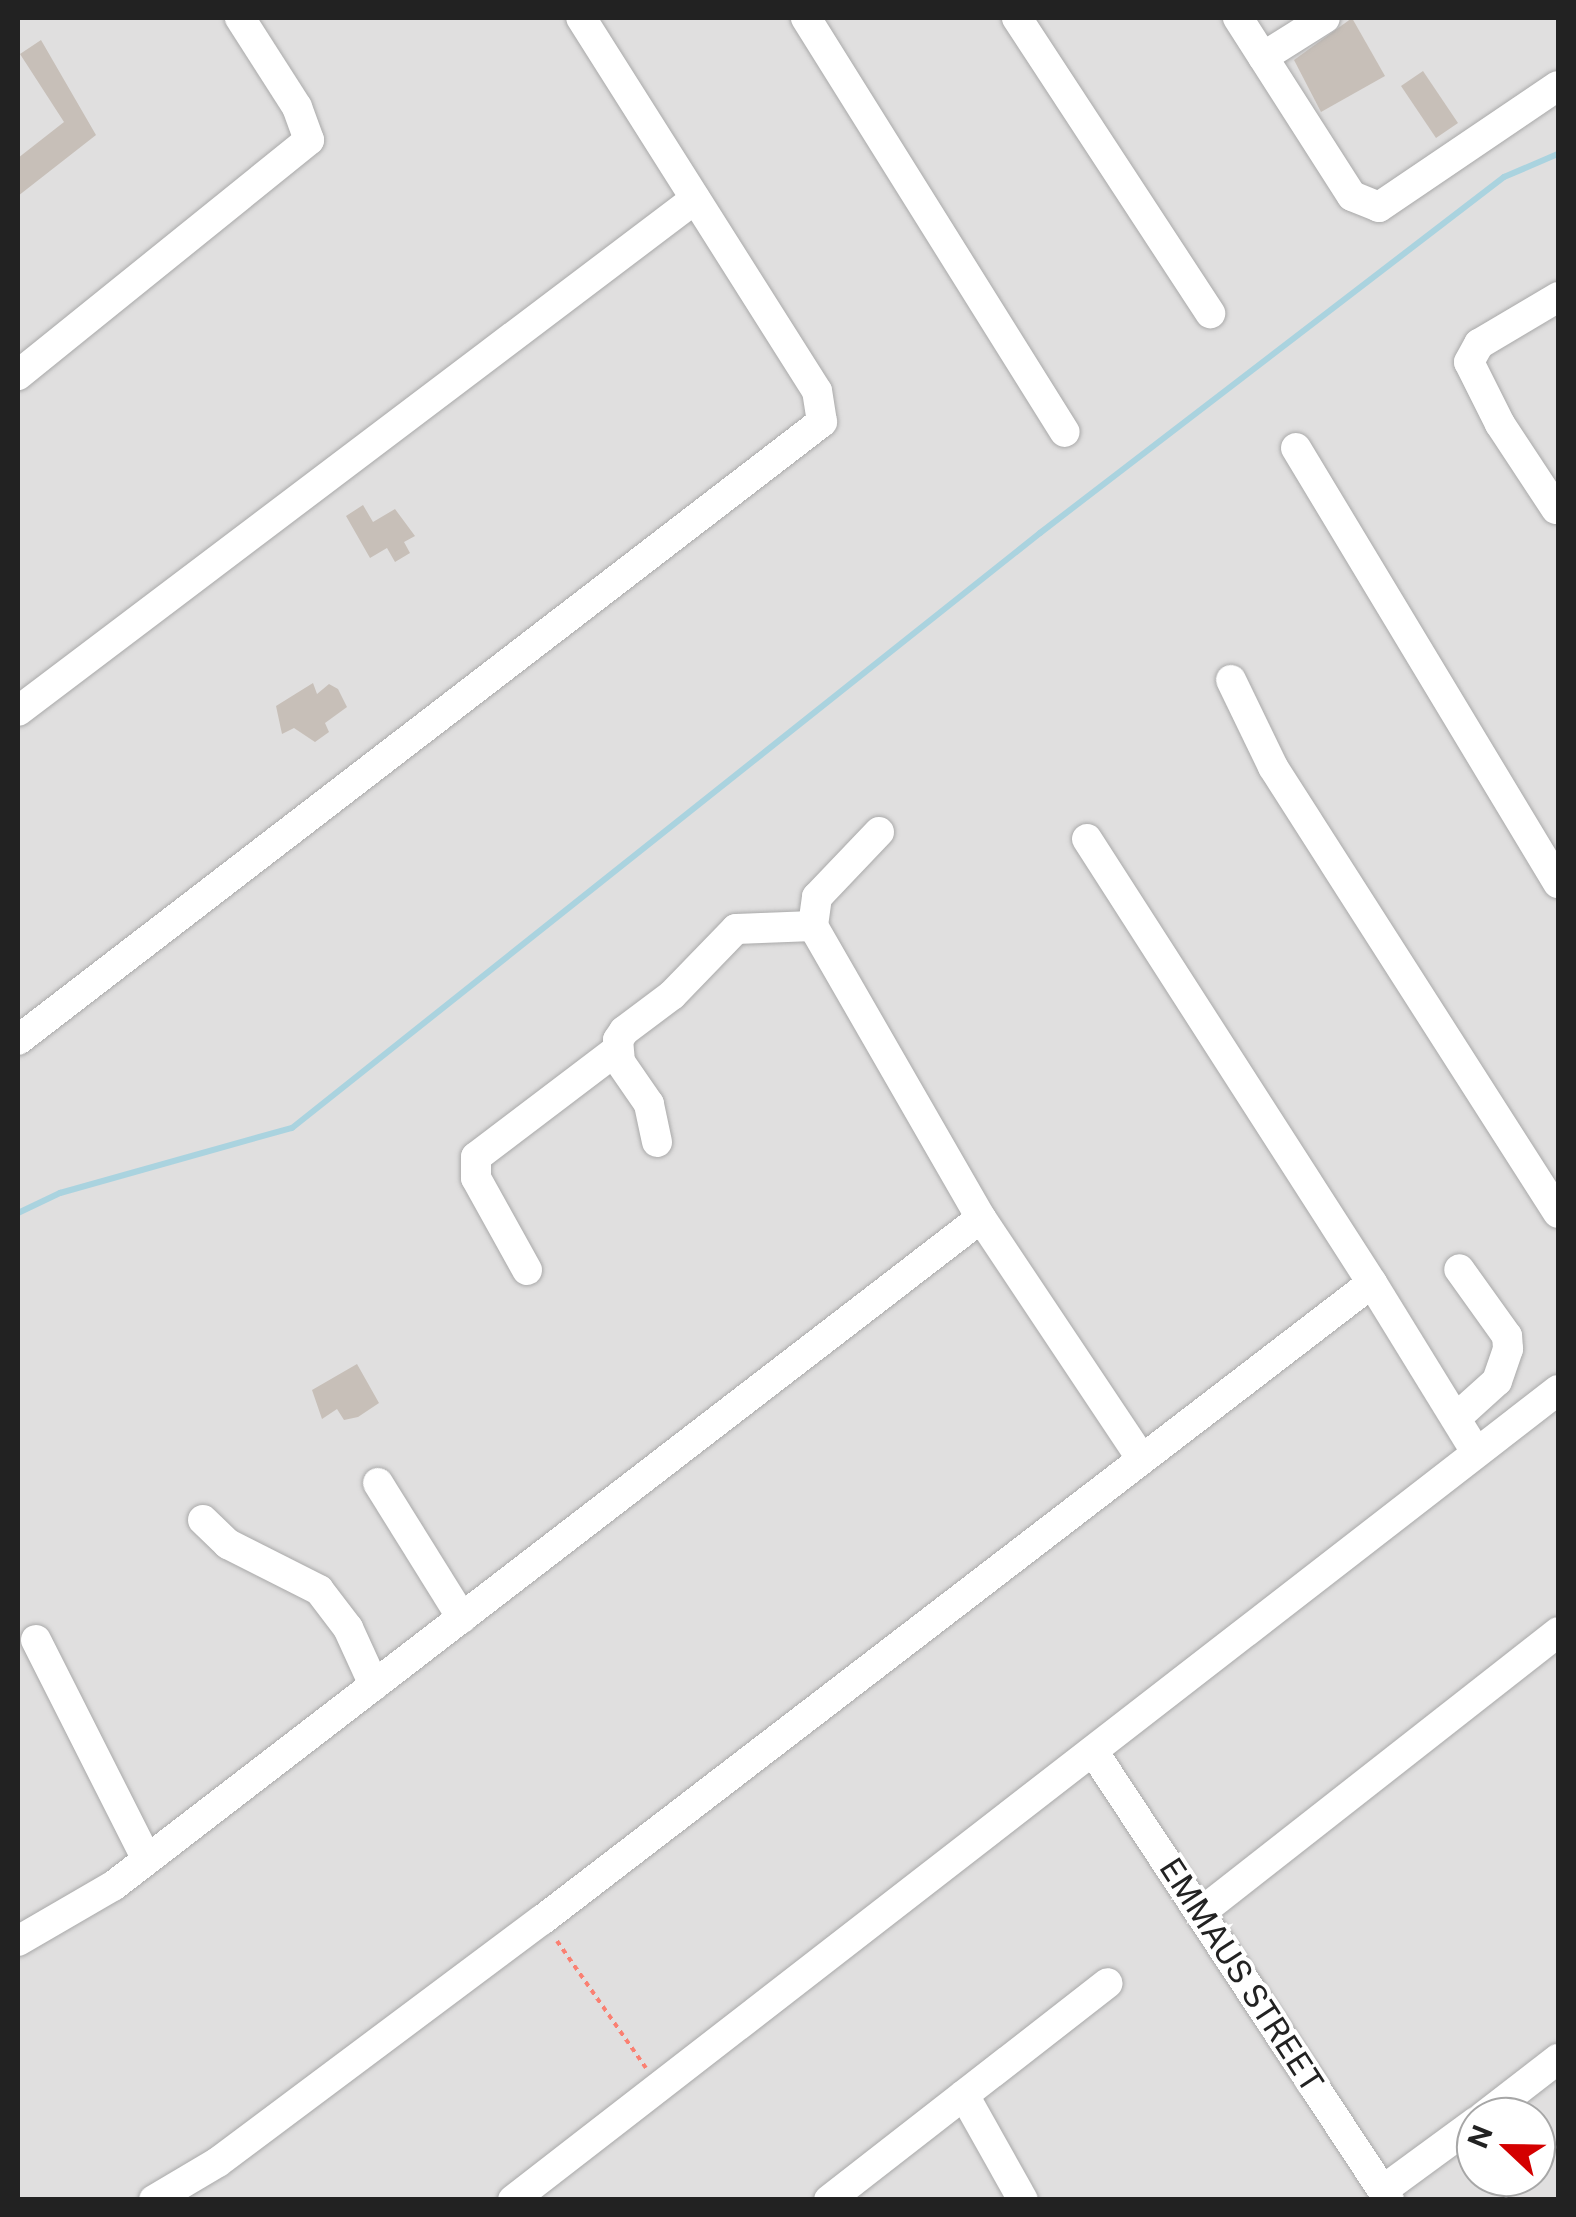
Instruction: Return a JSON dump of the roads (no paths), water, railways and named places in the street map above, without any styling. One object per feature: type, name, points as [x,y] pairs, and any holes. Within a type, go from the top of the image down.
[{"type":"street","points":[[18,375],[309,140],[298,107],[240,18]]},
{"type":"street","points":[[18,1040],[822,422],[817,391],[581,18]]},
{"type":"street","points":[[806,18],[1065,432]]},
{"type":"street","points":[[1017,18],[1210,313]]},
{"type":"street","points":[[1238,18],[1352,196],[1379,207],[1558,86]]},
{"type":"street","points":[[1262,57],[1325,18]]},
{"type":"street","points":[[18,711],[695,200]]},
{"type":"street","points":[[1558,297],[1479,344],[1469,362],[1500,424],[1558,515]]},
{"type":"street","points":[[1296,448],[1558,882]]},
{"type":"street","points":[[1231,680],[1273,766],[1558,1213]]},
{"type":"street","points":[[879,832],[817,897],[812,926],[981,1218],[1140,1456]]},
{"type":"street","points":[[1087,838],[1372,1282],[1476,1452]]},
{"type":"street","points":[[527,1270],[476,1178],[476,1158],[616,1050],[624,1031],[672,995],[736,930],[812,926]]},
{"type":"street","points":[[616,1050],[649,1104],[657,1142]]},
{"type":"street","points":[[18,1941],[80,1908],[148,1860],[981,1218]]},
{"type":"street","points":[[1456,1418],[1497,1381],[1508,1349],[1508,1336],[1459,1269]]},
{"type":"street","points":[[154,2200],[218,2162],[542,1920],[1140,1456],[1372,1282]]},
{"type":"street","points":[[513,2200],[1558,1390]]},
{"type":"street","points":[[378,1483],[462,1618]]},
{"type":"street","points":[[203,1520],[228,1544],[319,1590],[348,1628],[374,1685]]},
{"type":"street","points":[[1200,1913],[1558,1632]]},
{"type":"street","points":[[36,1640],[148,1860]]},
{"type":"street","name":"EMMAUS STREET","points":[[1093,1752],[1386,2195]]},
{"type":"street","points":[[829,2200],[1108,1983]]},
{"type":"street","points":[[1508,2097],[1558,2058]]},
{"type":"street","points":[[964,2094],[1022,2200]]},
{"type":"street","points":[[1386,2195],[1456,2138]]},
{"type":"waterway","points":[[18,1213],[60,1193],[292,1128],[1040,533],[1504,177],[1558,154]]}]
